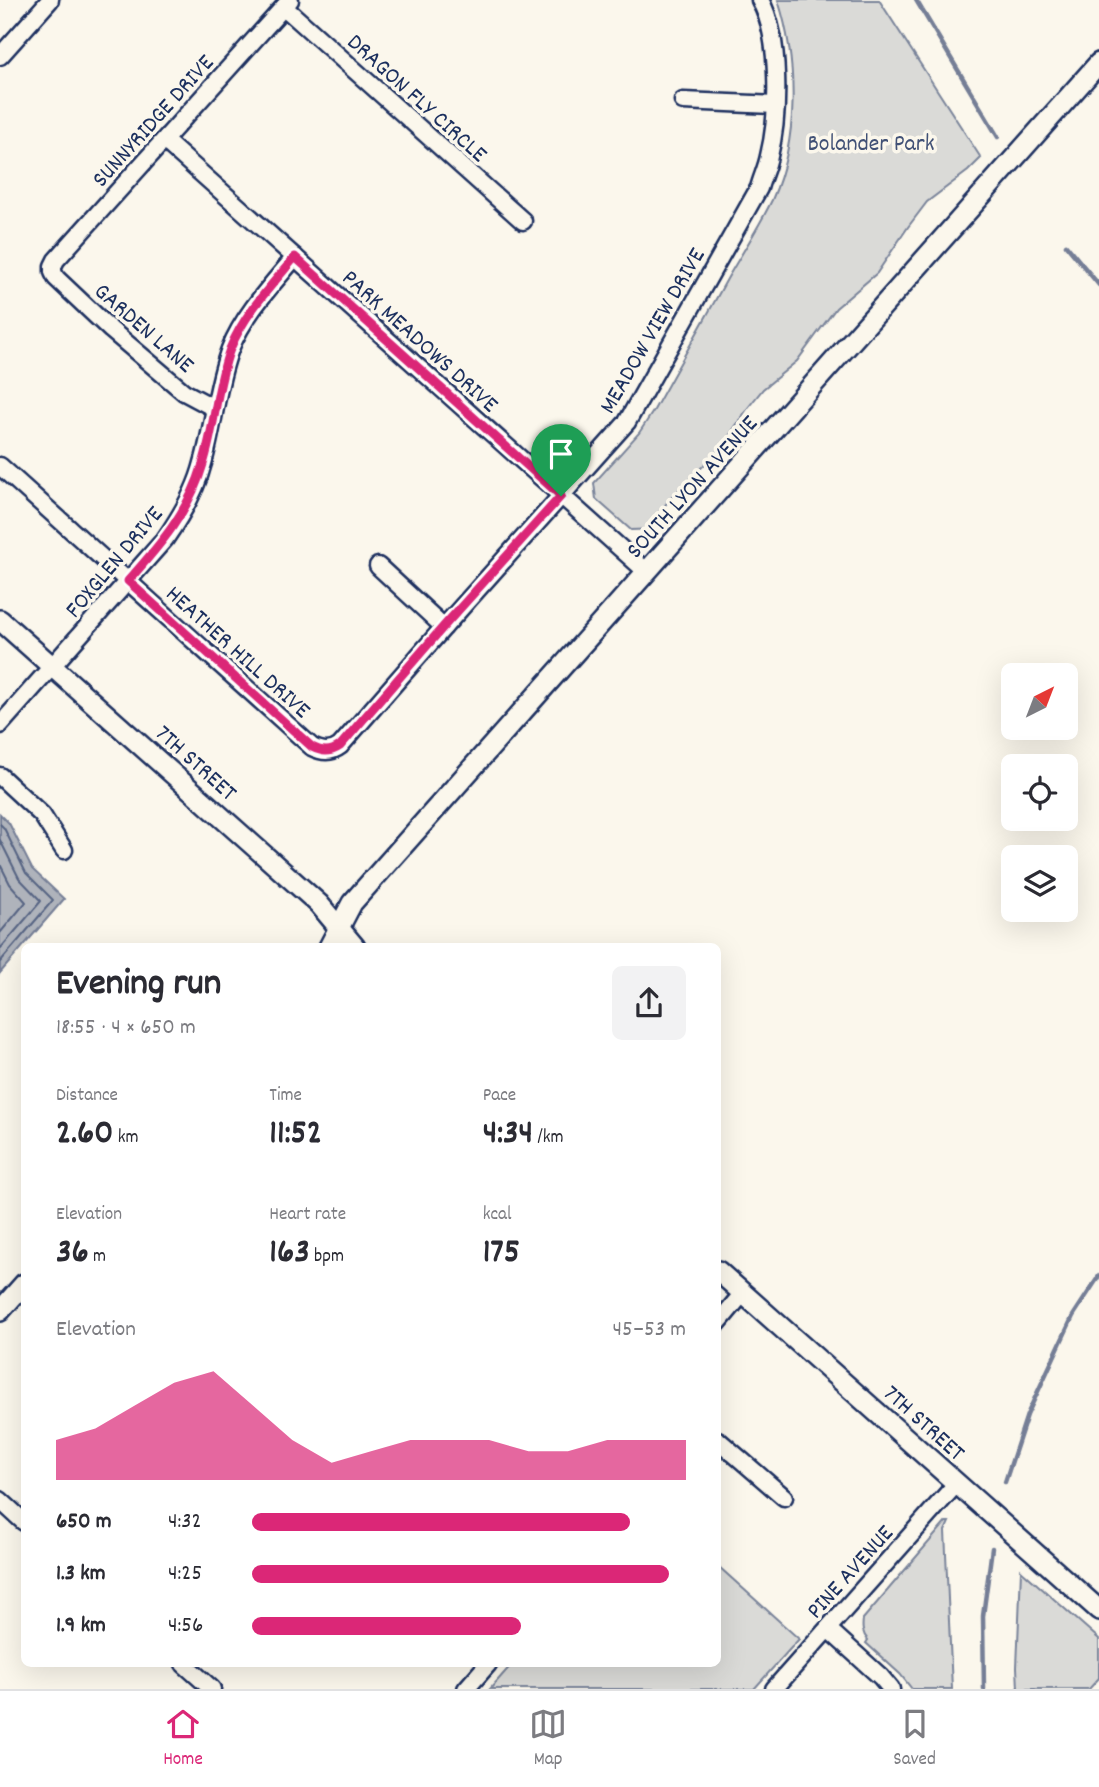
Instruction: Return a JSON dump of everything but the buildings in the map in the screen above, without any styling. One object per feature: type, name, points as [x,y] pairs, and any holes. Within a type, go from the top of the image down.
[{"type":"street","points":[[0,56],[50,0]]},
{"type":"street","name":"MEADOW VIEW DRIVE","points":[[327,751],[340,746],[626,422],[759,188],[769,158],[774,134],[776,71],[771,27],[760,0]]},
{"type":"street","name":"SUNNYRIDGE DRIVE","points":[[53,272],[56,260],[287,4]]},
{"type":"street","name":"DRAGON FLY CIRCLE","points":[[287,4],[523,221]]},
{"type":"street","name":"SOUTH LYON AVENUE","points":[[331,943],[352,903],[1099,63]]},
{"type":"street","points":[[683,101],[775,105]]},
{"type":"street","name":"PARK MEADOWS DRIVE","points":[[165,141],[647,572]]},
{"type":"street","name":"FOXGLEN DRIVE","points":[[0,725],[165,539],[180,516],[203,465],[230,348],[255,305],[295,257]]},
{"type":"street","name":"GARDEN LANE","points":[[53,272],[61,284],[153,366],[184,392],[214,408]]},
{"type":"street","name":"HEATHER HILL DRIVE","points":[[0,466],[312,747],[327,751]]},
{"type":"street","points":[[378,566],[444,626]]},
{"type":"street","name":"7TH STREET","points":[[0,620],[319,904],[352,943]]},
{"type":"street","points":[[0,776],[42,814],[64,850]]},
{"type":"street","name":"7TH STREET","points":[[721,1274],[1099,1610]]},
{"type":"street","points":[[0,1311],[21,1287]]},
{"type":"street","points":[[721,1319],[743,1293]]},
{"type":"street","points":[[721,1443],[784,1497]]},
{"type":"street","name":"PINE AVENUE","points":[[774,1689],[957,1483]]},
{"type":"street","points":[[1,1502],[21,1519]]},
{"type":"street","points":[[828,1629],[891,1689]]},
{"type":"street","points":[[187,1667],[212,1689]]},
{"type":"street","points":[[466,1689],[485,1667]]},
{"type":"green space","name":"Bolander Park","points":[[778,0],[879,0],[981,158],[927,202],[877,273],[836,308],[797,361],[763,389],[721,448],[663,508],[656,529],[631,530],[596,499],[594,483],[639,433],[654,410],[762,220],[781,176],[787,152],[793,100],[789,49]]},
{"type":"green space","points":[[946,1522],[949,1522],[945,1531],[952,1689],[912,1689],[900,1674],[866,1643],[868,1640],[863,1630],[863,1619]]},
{"type":"green space","points":[[721,1569],[799,1639],[754,1689],[490,1689],[509,1667],[721,1667]]},
{"type":"green space","points":[[1021,1570],[1099,1639],[1099,1678],[1089,1689],[1018,1689]]},
{"type":"water","points":[[0,814],[9,823],[32,869],[64,899],[26,943],[21,943],[21,949],[0,973]]},
{"type":"waterway","points":[[916,0],[998,137]]},
{"type":"waterway","points":[[1066,245],[1099,285]]},
{"type":"waterway","points":[[1005,1482],[1027,1415],[1073,1316],[1099,1276]]},
{"type":"waterway","points":[[984,1689],[983,1616],[992,1548]]},
{"type":"route","points":[[295,257],[561,496],[334,750],[319,751],[312,747],[128,581],[165,539],[192,493],[203,465],[230,348],[255,305],[295,257]]}]
